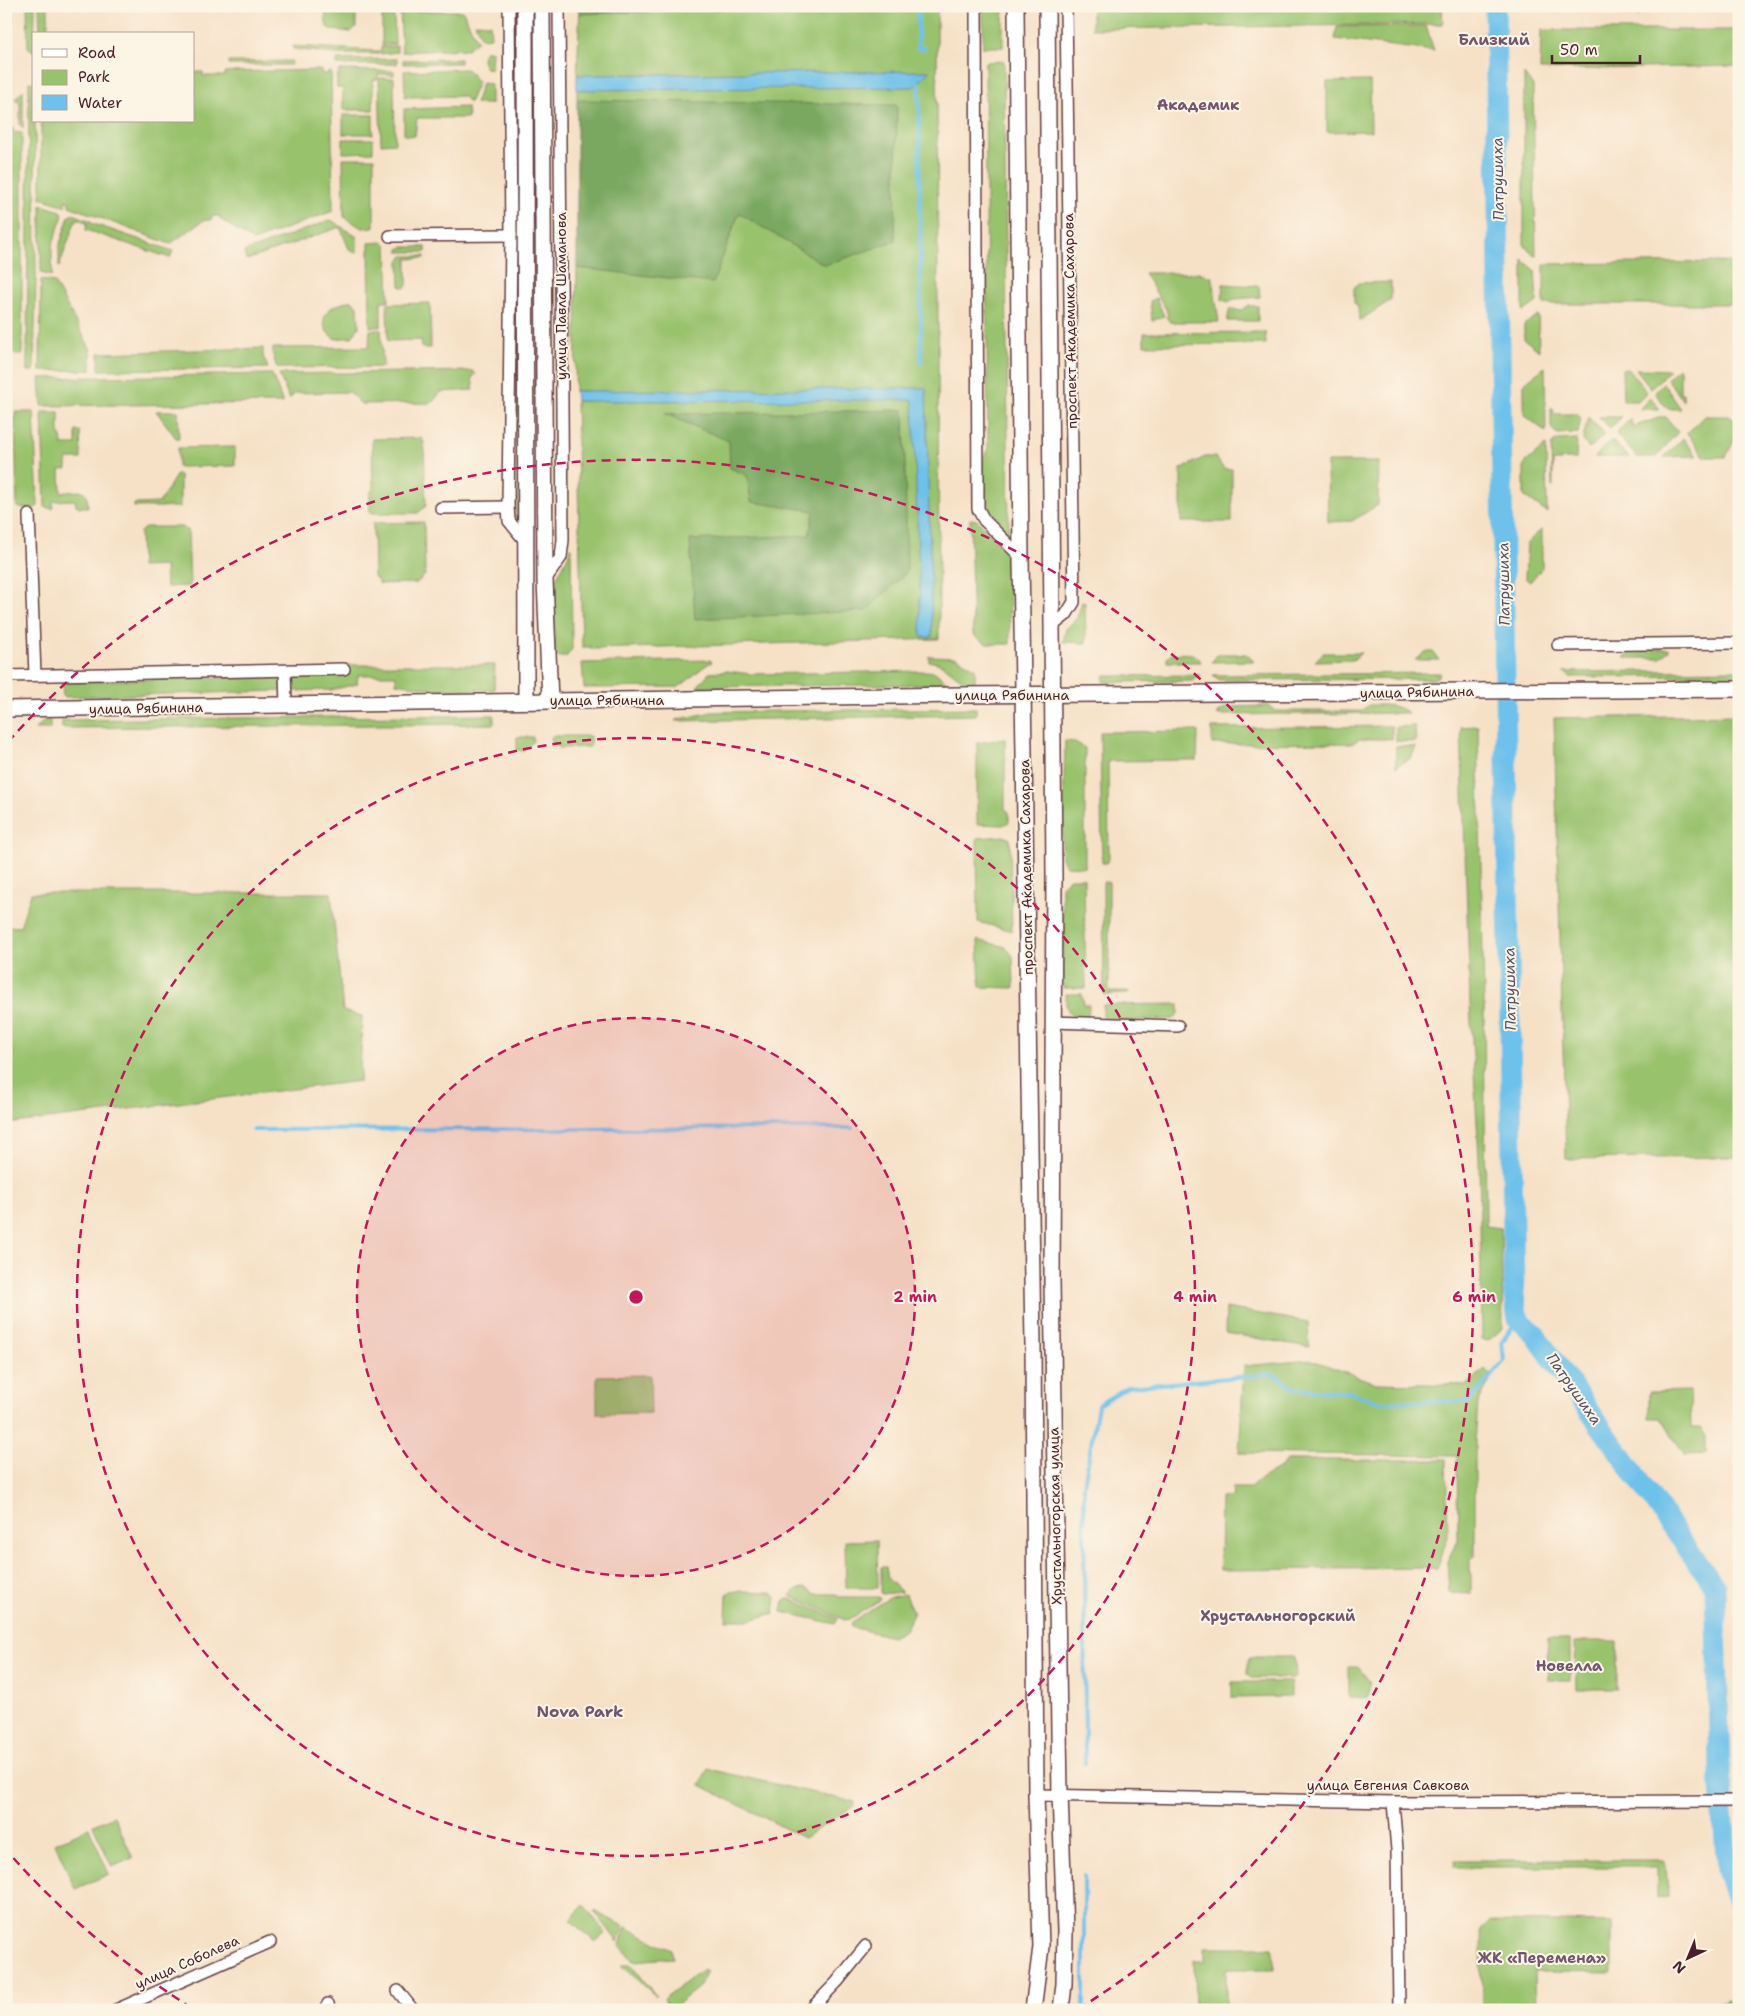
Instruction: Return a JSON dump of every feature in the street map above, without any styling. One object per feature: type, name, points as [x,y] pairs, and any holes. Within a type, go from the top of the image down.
[{"type":"street","points":[[509,6],[511,235],[508,507],[509,521],[526,542]]},
{"type":"street","points":[[525,6],[526,701]]},
{"type":"street","name":"улица Павла Шаманова","points":[[542,6],[545,580],[550,701]]},
{"type":"street","name":"улица Павла Шаманова","points":[[545,580],[560,557],[563,540],[559,6]]},
{"type":"street","points":[[976,6],[978,509],[984,520],[1021,557]]},
{"type":"street","name":"проспект Академика Сахарова","points":[[1016,6],[1021,557],[1030,1176]]},
{"type":"street","name":"проспект Академика Сахарова","points":[[1047,6],[1051,695],[1054,873],[1052,1022]]},
{"type":"street","name":"проспект Академика Сахарова","points":[[1051,627],[1066,615],[1074,602],[1066,6]]},
{"type":"street","points":[[390,236],[511,235]]},
{"type":"street","points":[[441,508],[508,507]]},
{"type":"street","points":[[29,515],[34,675]]},
{"type":"street","points":[[1558,645],[1739,643]]},
{"type":"street","points":[[6,676],[344,669]]},
{"type":"street","points":[[285,671],[286,705]]},
{"type":"street","name":"улица Рябинина","points":[[6,709],[1023,695],[1739,689]]},
{"type":"street","points":[[1052,1022],[1178,1026]]},
{"type":"street","name":"Хрустальногорская улица","points":[[1052,1022],[1051,1204],[1054,1455],[1060,1794],[1066,1931],[1064,1984],[1060,2010]]},
{"type":"street","name":"Хрустальногорская улица","points":[[1030,1176],[1036,1795],[1041,1947],[1033,2010]]},
{"type":"street","points":[[1033,1345],[1043,1355],[1050,1353],[1053,1348]]},
{"type":"street","points":[[1034,1456],[1042,1448],[1046,1448],[1054,1455]]},
{"type":"street","name":"улица Евгения Савкова","points":[[1036,1795],[1393,1802],[1739,1801]]},
{"type":"street","points":[[1393,1802],[1397,1850],[1399,2010]]},
{"type":"street","name":"улица Соболева","points":[[116,2010],[270,1942]]},
{"type":"street","points":[[810,2010],[837,1982],[866,1946]]},
{"type":"street","points":[[398,1992],[411,2009]]},
{"type":"green space","points":[[6,6],[13,6],[13,24],[10,27],[6,27]]},
{"type":"green space","points":[[27,6],[35,6],[32,50],[28,47]]},
{"type":"green space","points":[[39,6],[48,6],[48,32],[40,32]]},
{"type":"green space","points":[[329,6],[356,6],[356,27],[351,32],[332,30],[327,27],[325,16]]},
{"type":"green space","points":[[515,6],[519,6],[520,49],[515,49]]},
{"type":"green space","points":[[578,6],[723,6],[722,9],[579,14]]},
{"type":"green space","points":[[580,6],[937,6],[939,639],[591,649],[591,647],[582,647],[576,401],[587,401],[587,391],[575,391],[577,268],[584,268],[581,100],[577,100],[577,90],[581,90],[581,75],[577,75]]},
{"type":"green space","points":[[983,6],[1003,6],[1003,47],[983,47]]},
{"type":"green space","points":[[1092,6],[1096,6],[1097,10],[1121,10],[1122,6],[1134,6],[1135,9],[1232,6],[1442,6],[1443,24],[1092,29]]},
{"type":"green space","points":[[1629,6],[1641,6],[1639,16],[1626,15],[1626,10],[1628,10]]},
{"type":"green space","points":[[400,11],[463,11],[477,41],[467,49],[402,52]]},
{"type":"green space","points":[[382,16],[394,16],[395,44],[382,45]]},
{"type":"green space","points":[[475,23],[490,24],[491,37],[481,38]]},
{"type":"green space","points":[[1426,26],[1434,51],[1335,39],[1337,27]]},
{"type":"green space","points":[[1541,30],[1739,30],[1739,66],[1540,70]]},
{"type":"green space","points":[[293,46],[379,51],[379,54],[336,54],[293,49]]},
{"type":"green space","points":[[397,46],[397,52],[381,54],[381,47]]},
{"type":"green space","points":[[485,51],[492,51],[491,69],[486,68],[482,62]]},
{"type":"green space","points":[[397,59],[397,64],[337,65],[337,60]]},
{"type":"green space","points":[[460,59],[460,63],[403,64],[403,60]]},
{"type":"green space","points":[[292,61],[291,65],[229,65],[228,62]]},
{"type":"green space","points":[[1004,61],[1009,541],[982,513],[981,458],[988,451],[985,62]]},
{"type":"green space","points":[[516,65],[520,65],[520,527],[516,522]]},
{"type":"green space","points":[[467,69],[478,82],[469,103],[464,96],[405,97],[404,71]]},
{"type":"green space","points":[[321,70],[322,74],[328,74],[328,72],[331,72],[333,211],[253,241],[220,219],[220,216],[212,216],[211,220],[204,220],[170,244],[69,206],[69,201],[65,201],[65,206],[41,198],[41,122],[195,122],[195,72],[203,72],[203,76],[225,76],[225,72]]},
{"type":"green space","points":[[340,70],[394,71],[394,75],[378,74],[378,79],[373,80],[373,110],[343,110],[343,88],[337,88],[337,77]]},
{"type":"green space","points":[[1524,74],[1533,86],[1536,257],[1524,245]]},
{"type":"green space","points":[[379,78],[394,78],[395,143],[381,144]]},
{"type":"green space","points":[[1370,81],[1371,131],[1327,132],[1327,82]]},
{"type":"green space","points":[[29,82],[32,83],[32,122],[35,122],[36,278],[34,371],[27,371]]},
{"type":"green space","points":[[482,83],[491,84],[491,104],[475,104]]},
{"type":"green space","points":[[23,90],[23,128],[20,125],[20,104],[15,99]]},
{"type":"green space","points":[[577,100],[897,105],[895,241],[825,265],[739,213],[713,283],[577,268]]},
{"type":"green space","points":[[467,107],[468,118],[417,118],[415,136],[404,135],[404,109]]},
{"type":"green space","points":[[343,115],[373,115],[373,134],[343,134]]},
{"type":"green space","points":[[6,121],[13,128],[13,132],[22,133],[22,355],[6,354]]},
{"type":"green space","points":[[343,139],[373,139],[373,152],[343,153]]},
{"type":"green space","points":[[343,158],[374,158],[374,227],[362,228],[344,217]]},
{"type":"green space","points":[[41,205],[61,211],[63,215],[52,246],[52,276],[41,273]]},
{"type":"green space","points":[[73,214],[91,221],[91,223],[173,251],[170,258],[86,230],[87,222],[76,219],[59,267],[59,247],[69,216]]},
{"type":"green space","points":[[331,220],[357,237],[357,252],[349,249],[340,227],[247,260],[244,252]]},
{"type":"green space","points":[[384,242],[387,246],[389,301],[381,301],[381,327],[370,327],[369,243]]},
{"type":"green space","points":[[403,247],[426,247],[426,252],[399,252],[399,249]]},
{"type":"green space","points":[[403,256],[425,256],[425,258],[407,259],[407,286],[405,288],[400,286],[399,261]]},
{"type":"green space","points":[[1523,260],[1535,270],[1537,302],[1523,312]]},
{"type":"green space","points":[[1739,262],[1739,304],[1544,304],[1544,264]]},
{"type":"green space","points":[[1144,273],[1198,273],[1212,277],[1219,322],[1170,322],[1166,317],[1168,316],[1166,309]]},
{"type":"green space","points":[[41,280],[54,282],[91,350],[91,370],[40,371]]},
{"type":"green space","points":[[1391,282],[1391,300],[1359,321],[1358,306],[1354,303],[1354,288],[1358,283]]},
{"type":"green space","points":[[1223,284],[1259,286],[1260,297],[1234,299],[1228,302],[1222,300]]},
{"type":"green space","points":[[1156,298],[1164,316],[1152,321],[1150,301]]},
{"type":"green space","points":[[347,301],[352,301],[358,306],[359,327],[352,337],[336,339],[326,330],[324,318],[331,308]]},
{"type":"green space","points":[[430,303],[431,348],[422,348],[421,340],[388,341],[387,304]]},
{"type":"green space","points":[[1248,306],[1258,306],[1258,321],[1227,321],[1230,308],[1240,311]]},
{"type":"green space","points":[[1538,315],[1539,351],[1524,339],[1524,325]]},
{"type":"green space","points":[[370,330],[381,330],[383,367],[277,368],[273,356],[273,348],[369,347]]},
{"type":"green space","points":[[1265,332],[1266,344],[1144,345],[1144,333]]},
{"type":"green space","points":[[263,348],[263,356],[268,368],[99,370],[99,353]]},
{"type":"green space","points":[[1545,367],[1546,432],[1524,415],[1524,383]]},
{"type":"green space","points":[[1622,369],[1628,369],[1647,392],[1638,401],[1623,401]]},
{"type":"green space","points":[[1636,369],[1670,370],[1651,388]]},
{"type":"green space","points":[[1677,369],[1680,369],[1680,393],[1683,393],[1683,401],[1667,379]]},
{"type":"green space","points":[[473,371],[476,374],[472,378],[474,390],[441,392],[432,403],[361,404],[350,392],[296,393],[289,399],[279,374]]},
{"type":"green space","points":[[272,374],[283,403],[42,406],[40,378]]},
{"type":"green space","points":[[1663,383],[1681,409],[1668,409],[1655,393]]},
{"type":"green space","points":[[1650,397],[1660,409],[1640,409]]},
{"type":"green space","points":[[1551,408],[1553,408],[1554,414],[1577,414],[1581,418],[1578,433],[1557,434],[1551,428]]},
{"type":"green space","points":[[904,410],[907,572],[866,611],[695,619],[690,540],[809,535],[814,511],[751,502],[747,475],[730,468],[729,441],[665,414]]},
{"type":"green space","points":[[156,411],[178,411],[179,438],[176,438]]},
{"type":"green space","points":[[15,412],[34,412],[38,506],[35,508],[20,508],[17,506]]},
{"type":"green space","points":[[42,412],[59,412],[59,434],[61,435],[62,445],[76,445],[76,431],[80,431],[81,459],[67,459],[67,469],[60,470],[61,492],[83,491],[87,495],[88,507],[79,507],[76,505],[75,500],[53,501],[53,509],[45,507]]},
{"type":"green space","points":[[1704,416],[1729,416],[1739,424],[1739,430],[1726,457],[1705,457],[1687,433]]},
{"type":"green space","points":[[1588,417],[1605,434],[1589,449],[1583,440]]},
{"type":"green space","points":[[1599,417],[1622,417],[1610,428]]},
{"type":"green space","points":[[1666,417],[1678,432],[1656,457],[1637,457],[1616,434],[1630,419],[1633,427]]},
{"type":"green space","points":[[421,438],[424,442],[426,506],[418,513],[370,513],[370,493],[373,489],[372,439]]},
{"type":"green space","points":[[1683,438],[1697,456],[1664,457]]},
{"type":"green space","points":[[1577,439],[1576,459],[1553,461],[1552,487],[1551,445],[1557,440]]},
{"type":"green space","points":[[1611,440],[1629,457],[1595,457]]},
{"type":"green space","points":[[1546,445],[1547,513],[1524,496],[1524,464]]},
{"type":"green space","points":[[235,447],[235,466],[178,467],[178,448]]},
{"type":"green space","points":[[1205,457],[1215,457],[1224,469],[1232,469],[1232,522],[1181,522],[1181,469]]},
{"type":"green space","points":[[1327,462],[1379,462],[1378,505],[1352,521],[1328,522]]},
{"type":"green space","points":[[177,474],[180,475],[180,507],[134,507],[134,504],[159,503]]},
{"type":"green space","points":[[970,519],[977,520],[1009,555],[1010,644],[987,644],[973,635]]},
{"type":"green space","points":[[424,522],[425,575],[417,583],[380,584],[374,576],[373,523]]},
{"type":"green space","points":[[146,527],[182,527],[188,531],[190,586],[166,587],[165,566],[141,567],[140,532]]},
{"type":"green space","points":[[1542,529],[1542,568],[1530,582],[1525,578],[1527,543]]},
{"type":"green space","points":[[571,547],[572,649],[566,657],[555,657],[554,583]]},
{"type":"green space","points":[[1082,602],[1085,603],[1086,643],[1063,642],[1066,629],[1077,618]]},
{"type":"green space","points":[[1633,649],[1670,649],[1661,658],[1624,658]]},
{"type":"green space","points":[[1425,652],[1433,652],[1439,660],[1415,660]]},
{"type":"green space","points":[[1323,653],[1361,653],[1353,660],[1315,661]]},
{"type":"green space","points":[[1171,654],[1192,654],[1199,658],[1201,662],[1167,662],[1167,658]]},
{"type":"green space","points":[[1246,654],[1254,661],[1212,662],[1217,655]]},
{"type":"green space","points":[[929,656],[956,657],[975,668],[975,682],[965,681],[946,667],[929,661]]},
{"type":"green space","points":[[710,660],[712,662],[678,687],[584,688],[582,663]]},
{"type":"green space","points":[[348,665],[495,665],[494,690],[442,690],[396,683],[396,675],[358,675],[357,684],[331,690],[290,691],[290,677],[348,675]]},
{"type":"green space","points":[[1739,670],[1738,676],[1569,677],[1564,672]]},
{"type":"green space","points":[[727,671],[751,674],[925,671],[935,672],[949,684],[697,687],[709,673]]},
{"type":"green space","points":[[1440,673],[1434,679],[1219,680],[1213,675]]},
{"type":"green space","points":[[1201,675],[1192,681],[1104,682],[1104,676]]},
{"type":"green space","points":[[281,677],[281,691],[63,697],[62,681]]},
{"type":"green space","points":[[1369,705],[1394,707],[1408,713],[1218,715],[1227,707],[1269,706],[1275,711],[1361,711]]},
{"type":"green space","points":[[976,708],[976,715],[675,721],[711,712]]},
{"type":"green space","points":[[494,715],[494,724],[62,728],[62,720]]},
{"type":"green space","points":[[1739,715],[1739,1157],[1566,1159],[1554,718]]},
{"type":"green space","points":[[50,720],[50,729],[35,729],[44,721]]},
{"type":"green space","points":[[1392,726],[1392,739],[1359,739],[1353,743],[1212,744],[1212,728]]},
{"type":"green space","points":[[1415,726],[1416,742],[1396,741],[1396,727]]},
{"type":"green space","points":[[1478,726],[1484,1003],[1486,1226],[1501,1228],[1503,1328],[1488,1341],[1482,1339],[1479,1157],[1470,1005],[1461,727]]},
{"type":"green space","points":[[1198,731],[1197,760],[1108,761],[1109,859],[1106,863],[1102,863],[1100,732]]},
{"type":"green space","points":[[552,736],[590,736],[590,747],[559,748],[551,742]]},
{"type":"green space","points":[[517,737],[533,737],[533,742],[524,751],[517,750]]},
{"type":"green space","points":[[1005,739],[1005,809],[1009,812],[1009,822],[1003,825],[977,824],[977,743]]},
{"type":"green space","points":[[1065,741],[1075,742],[1085,748],[1085,867],[1066,866],[1062,858]]},
{"type":"green space","points":[[1396,746],[1416,747],[1411,758],[1396,767]]},
{"type":"green space","points":[[1004,836],[1010,839],[1012,931],[978,922],[977,838]]},
{"type":"green space","points":[[1070,878],[1084,878],[1086,988],[1063,988],[1062,887]]},
{"type":"green space","points":[[1103,882],[1109,882],[1109,992],[1129,992],[1128,994],[1104,995]]},
{"type":"green space","points":[[31,893],[331,893],[343,1011],[362,1016],[360,1081],[6,1124],[6,926],[20,927]]},
{"type":"green space","points":[[978,940],[1006,947],[1013,956],[1014,988],[980,987]]},
{"type":"green space","points":[[1066,994],[1082,994],[1084,1005],[1089,1005],[1088,1020],[1077,1018],[1070,1014],[1066,1006]]},
{"type":"green space","points":[[1179,1004],[1179,1013],[1173,1019],[1103,1021],[1103,1005]]},
{"type":"green space","points":[[1226,1308],[1308,1322],[1309,1347],[1225,1333]]},
{"type":"green space","points":[[1312,1360],[1376,1383],[1467,1385],[1485,1369],[1492,1376],[1478,1403],[1475,1443],[1475,1556],[1471,1559],[1471,1594],[1449,1593],[1447,1561],[1458,1540],[1457,1456],[1239,1453],[1244,1366]]},
{"type":"green space","points":[[650,1375],[651,1413],[597,1414],[597,1376]]},
{"type":"green space","points":[[1690,1391],[1691,1428],[1700,1428],[1706,1436],[1706,1454],[1685,1455],[1661,1418],[1649,1418],[1649,1392]]},
{"type":"green space","points":[[1287,1460],[1446,1460],[1448,1537],[1436,1568],[1220,1570],[1221,1498],[1233,1497],[1232,1488],[1250,1488],[1262,1478],[1282,1467]]},
{"type":"green space","points":[[877,1540],[878,1588],[846,1588],[845,1541]]},
{"type":"green space","points":[[881,1567],[886,1567],[888,1579],[902,1592],[881,1594]]},
{"type":"green space","points":[[806,1588],[814,1594],[836,1594],[839,1597],[879,1597],[880,1600],[850,1619],[845,1620],[790,1596],[797,1589]]},
{"type":"green space","points":[[737,1591],[772,1592],[776,1597],[774,1613],[751,1620],[726,1620],[727,1593]]},
{"type":"green space","points":[[906,1594],[913,1614],[906,1629],[892,1637],[851,1627],[852,1622],[891,1597]]},
{"type":"green space","points":[[788,1598],[838,1619],[835,1624],[782,1612],[784,1600]]},
{"type":"green space","points":[[1547,1639],[1570,1639],[1570,1680],[1548,1680]]},
{"type":"green space","points":[[1575,1641],[1617,1641],[1617,1689],[1576,1689]]},
{"type":"green space","points":[[1250,1657],[1293,1657],[1296,1675],[1293,1678],[1252,1678],[1248,1675],[1248,1660]]},
{"type":"green space","points":[[1349,1667],[1358,1667],[1370,1682],[1367,1698],[1349,1698]]},
{"type":"green space","points":[[1232,1682],[1291,1682],[1291,1697],[1232,1698]]},
{"type":"green space","points":[[708,1769],[855,1802],[854,1806],[804,1838],[700,1785]]},
{"type":"green space","points":[[114,1816],[133,1858],[112,1867],[93,1825]]},
{"type":"green space","points":[[89,1828],[109,1874],[75,1889],[55,1843]]},
{"type":"green space","points":[[1455,1860],[1663,1860],[1666,1864],[1668,1896],[1657,1898],[1657,1867],[1454,1867]]},
{"type":"green space","points":[[584,1905],[606,1933],[595,1942],[570,1920]]},
{"type":"green space","points":[[594,1911],[624,1926],[618,1942]]},
{"type":"green space","points":[[1490,1921],[1612,1923],[1612,1973],[1535,1972],[1536,2010],[1488,2010],[1482,2004],[1481,1929]]},
{"type":"green space","points":[[626,1927],[672,1950],[673,1958],[633,1961],[620,1945]]},
{"type":"green space","points":[[1205,1947],[1273,1947],[1273,1969],[1226,1969],[1226,2010],[1195,2010],[1194,1961],[1205,1961]]},
{"type":"green space","points":[[621,1965],[632,1965],[656,1996]]},
{"type":"green space","points":[[703,1969],[707,1971],[699,1987],[671,2009],[663,1999]]},
{"type":"green space","points":[[1729,1999],[1739,2006],[1739,2010],[1694,2010]]},
{"type":"water","points":[[930,71],[913,87],[577,90],[577,75]]},
{"type":"water","points":[[926,388],[932,637],[921,637],[913,400],[576,401],[575,391]]},
{"type":"waterway","points":[[918,6],[918,48],[925,48]]},
{"type":"waterway","name":"Патрушиха","points":[[1495,6],[1514,1296],[1518,1319],[1534,1333],[1715,1587],[1720,1770],[1727,1870],[1739,1905]]},
{"type":"waterway","points":[[914,80],[919,83],[921,363]]},
{"type":"waterway","points":[[253,1130],[852,1128]]},
{"type":"waterway","points":[[1085,1763],[1084,1485],[1098,1405],[1127,1387],[1272,1374],[1296,1389],[1353,1393],[1377,1402],[1470,1401],[1504,1361],[1502,1342],[1518,1319]]},
{"type":"waterway","points":[[1084,1875],[1084,2010]]},
{"type":"district","name":"Близкий","points":[[1494,39]]},
{"type":"district","name":"Академик","points":[[1198,105]]},
{"type":"district","name":"Хрустальногорский","points":[[1278,1616]]},
{"type":"district","name":"Новелла","points":[[1569,1666]]},
{"type":"district","name":"Nova Park","points":[[580,1711]]},
{"type":"district","name":"ЖК «Перемена»","points":[[1542,1958]]}]
